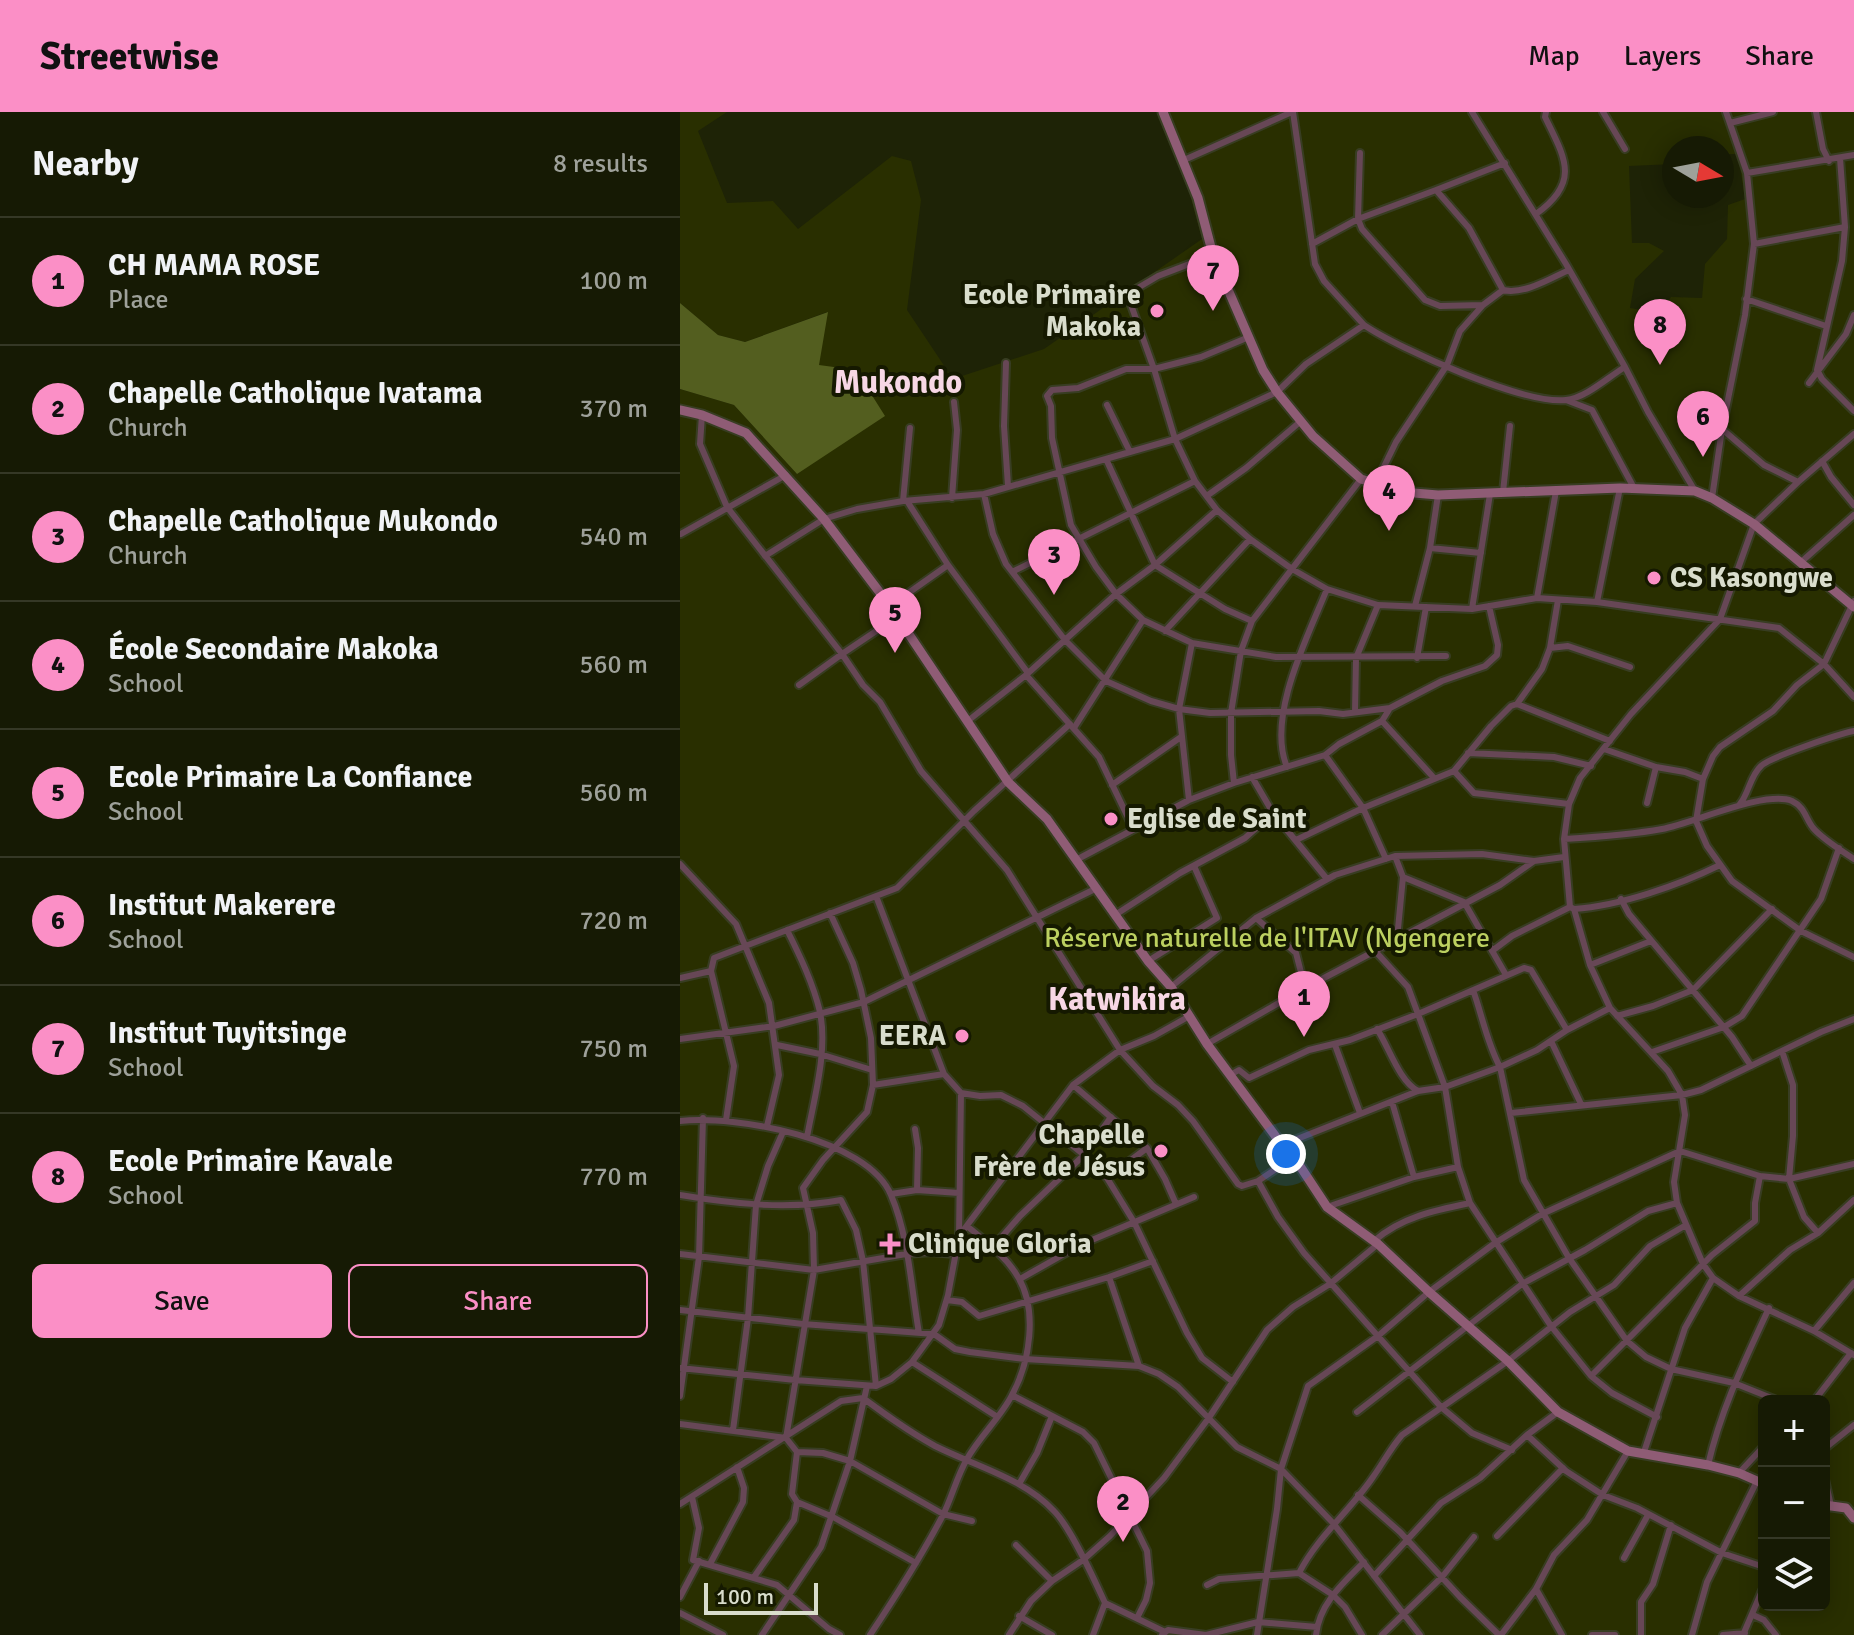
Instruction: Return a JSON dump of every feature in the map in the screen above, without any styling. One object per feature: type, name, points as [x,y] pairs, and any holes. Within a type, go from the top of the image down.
[{"type":"street","points":[[1163,112],[1198,198],[1213,255],[1263,370],[1301,421],[1343,465],[1361,479],[1402,492],[1438,495],[1620,488],[1695,491],[1754,524],[1853,604],[1824,664],[1797,685],[1773,711],[1720,747],[1713,756],[1703,779],[1696,821],[1707,846],[1732,881],[1801,931],[1854,957]]},
{"type":"street","points":[[1184,160],[1292,112],[1315,264],[1324,281],[1364,325],[1403,349],[1527,396],[1566,400],[1592,410],[1634,488]]},
{"type":"street","points":[[1472,112],[1569,270],[1695,491]]},
{"type":"street","points":[[1536,214],[1550,205],[1557,195],[1565,172],[1565,156],[1545,117],[1546,112]]},
{"type":"street","points":[[1603,112],[1625,149]]},
{"type":"street","points":[[1712,498],[1754,244],[1747,173],[1726,112]]},
{"type":"street","points":[[1730,123],[1773,112]]},
{"type":"street","points":[[1816,112],[1823,149],[1829,161]]},
{"type":"street","points":[[1360,153],[1358,219],[1362,229],[1425,300],[1440,306],[1483,305]]},
{"type":"street","points":[[1747,173],[1854,155]]},
{"type":"street","points":[[1840,158],[1845,227],[1837,291],[1817,370],[1854,411]]},
{"type":"street","points":[[1312,244],[1358,219],[1505,163]]},
{"type":"street","points":[[1436,190],[1469,228],[1503,290],[1512,292],[1526,288],[1569,270]]},
{"type":"street","points":[[1754,244],[1845,227]]},
{"type":"street","points":[[1213,255],[1158,276],[1131,292],[1130,302],[1175,439],[1195,481],[1217,510],[1292,569],[1327,589],[1378,605],[1472,609],[1537,598],[1597,602],[1779,628],[1824,664],[1854,697]]},
{"type":"street","points":[[1375,485],[1396,442],[1447,365],[1460,331],[1483,305],[1503,290]]},
{"type":"street","points":[[1746,299],[1826,326]]},
{"type":"street","points":[[1809,383],[1846,334],[1854,315]]},
{"type":"street","points":[[765,556],[824,519],[857,509],[984,494],[1175,439],[1277,392],[1306,364],[1364,325]]},
{"type":"street","points":[[1249,337],[1201,357],[1154,369],[1126,369],[1078,388],[1052,390],[1047,396],[1051,406],[1052,438],[1071,525],[1078,538],[1116,594],[1143,620],[1192,643],[1276,657],[1446,656]]},
{"type":"street","points":[[1006,363],[1004,426],[1008,486]]},
{"type":"street","points":[[1566,400],[1579,396],[1625,367]]},
{"type":"street","points":[[952,498],[957,430],[954,402]]},
{"type":"street","points":[[1107,405],[1130,452]]},
{"type":"street","points":[[680,410],[702,415],[746,433],[824,519],[890,606],[1008,782],[1047,819],[1148,961],[1171,987],[1207,1044],[1294,1157],[1327,1207],[1376,1242],[1508,1361],[1558,1412],[1628,1451],[1708,1465],[1758,1481]]},
{"type":"street","points":[[702,415],[700,444],[727,507],[863,685],[880,702],[921,771],[1007,870],[1120,1050],[1153,1086],[1193,1121],[1238,1184],[1242,1186],[1258,1181],[1294,1157]]},
{"type":"street","points":[[1208,495],[1246,468],[1301,421]]},
{"type":"street","points":[[1503,492],[1510,426]]},
{"type":"street","points":[[910,428],[905,501],[1027,674],[1099,757],[1133,828]]},
{"type":"street","points":[[1722,429],[1764,465],[1798,482]]},
{"type":"street","points":[[1819,1395],[1852,1354],[1814,1331],[1739,1296],[1713,1278],[1703,1264],[1677,1203],[1674,1182],[1685,1115],[1682,1095],[1668,1071],[1610,1008],[1590,965],[1572,908],[1564,839],[1569,804],[1580,778],[1631,714],[1720,619],[1754,524],[1854,434]]},
{"type":"street","points":[[1106,459],[1155,565],[1200,594],[1252,621]]},
{"type":"street","points":[[1822,461],[1854,505]]},
{"type":"street","points":[[681,534],[786,475]]},
{"type":"street","points":[[1234,783],[1231,713],[1241,651],[1252,621],[1361,479]]},
{"type":"street","points":[[1014,571],[1195,481]]},
{"type":"street","points":[[1597,602],[1620,488]]},
{"type":"street","points":[[1537,598],[1556,491]]},
{"type":"street","points":[[984,494],[999,550],[1065,640],[1106,681],[1130,693],[1179,709],[1231,713],[1319,711],[1343,714],[1390,708],[1442,681],[1473,672],[1494,659],[1498,645],[1489,606]]},
{"type":"street","points":[[1472,609],[1490,494]]},
{"type":"street","points":[[1415,606],[1430,548],[1438,495]]},
{"type":"street","points":[[969,720],[1217,510]]},
{"type":"street","points":[[1800,563],[1854,515]]},
{"type":"street","points":[[1165,631],[1250,539]]},
{"type":"street","points":[[1430,548],[1481,553]]},
{"type":"street","points":[[890,606],[948,565]]},
{"type":"street","points":[[1287,767],[1281,741],[1284,711],[1299,655],[1327,589]]},
{"type":"street","points":[[1296,840],[1363,808],[1454,771],[1511,706],[1517,704],[1542,669],[1550,648],[1558,600]]},
{"type":"street","points":[[1355,712],[1356,658],[1378,605]]},
{"type":"street","points":[[1417,658],[1426,607]]},
{"type":"street","points":[[799,685],[897,617]]},
{"type":"street","points":[[726,1120],[734,1066],[711,971],[714,958],[876,896],[904,882],[1008,782],[1072,726],[1106,681],[1143,620]]},
{"type":"street","points":[[1189,800],[1179,709],[1192,643]]},
{"type":"street","points":[[1550,648],[1568,646],[1630,667]]},
{"type":"street","points":[[1517,704],[1610,741]]},
{"type":"street","points":[[1076,861],[1189,800],[1325,755],[1382,721],[1390,708]]},
{"type":"street","points":[[1382,721],[1434,778]]},
{"type":"street","points":[[1739,805],[1747,796],[1749,786],[1761,766],[1786,753],[1854,731]]},
{"type":"street","points":[[1112,785],[1181,737]]},
{"type":"street","points":[[1604,749],[1703,779]]},
{"type":"street","points":[[1468,753],[1554,757],[1591,766]]},
{"type":"street","points":[[1325,755],[1363,808],[1386,859]]},
{"type":"street","points":[[1647,803],[1656,767]]},
{"type":"street","points":[[1454,771],[1474,793],[1569,804]]},
{"type":"street","points":[[1252,777],[1273,813],[1327,879]]},
{"type":"street","points":[[1564,839],[1623,836],[1696,821],[1739,805],[1782,797],[1797,803],[1814,830],[1854,859]]},
{"type":"street","points":[[1115,915],[1245,838],[1273,813]]},
{"type":"street","points":[[1652,1052],[1724,1027],[1742,1016],[1821,899],[1839,848]]},
{"type":"street","points":[[1171,987],[1256,918],[1327,879],[1395,856],[1482,854],[1534,861],[1564,857]]},
{"type":"street","points":[[1395,856],[1403,877],[1397,939]]},
{"type":"street","points":[[1207,1044],[1305,988],[1500,885],[1534,861]]},
{"type":"street","points":[[680,864],[736,924],[769,1003],[779,1075],[767,1126]]},
{"type":"street","points":[[1492,951],[1523,929],[1572,908],[1594,908],[1689,880],[1720,865]]},
{"type":"street","points":[[1148,961],[1217,918],[1194,866]]},
{"type":"street","points":[[1403,877],[1464,902],[1506,975]]},
{"type":"street","points":[[680,1039],[774,1026],[864,1002],[1095,889]]},
{"type":"street","points":[[876,896],[944,1074],[961,1093],[1001,1095],[1023,1106],[1084,1155],[1107,1178],[1134,1222],[1202,1358],[1233,1382]]},
{"type":"street","points":[[1621,899],[1629,914],[1724,1027],[1751,1066]]},
{"type":"street","points":[[1617,1016],[1693,990],[1772,909]]},
{"type":"street","points":[[786,1438],[814,1270],[813,1233],[803,1188],[867,1112],[873,1085],[871,1038],[864,1002],[853,963],[830,913]]},
{"type":"street","points":[[1256,918],[1296,953],[1305,988]]},
{"type":"street","points":[[787,930],[803,960],[820,1015],[820,1054],[807,1137]]},
{"type":"street","points":[[1590,965],[1651,941]]},
{"type":"street","points":[[1376,952],[1408,987],[1445,1087],[1458,1167],[1470,1203],[1551,1326],[1591,1376],[1612,1393],[1657,1417]]},
{"type":"street","points":[[1230,1075],[1239,1070],[1249,1078],[1309,1050],[1335,1045],[1418,1014],[1524,968],[1531,970],[1567,1030]]},
{"type":"street","points":[[680,978],[711,971]]},
{"type":"street","points":[[1473,990],[1490,1037],[1491,1051],[1500,1067],[1524,1180],[1569,1258],[1627,1341],[1646,1357],[1671,1369],[1734,1383],[1764,1395]]},
{"type":"street","points":[[1282,1145],[1418,1091],[1445,1087],[1500,1067],[1610,1008]]},
{"type":"street","points":[[959,1236],[1073,1085],[1120,1050],[1188,1017]]},
{"type":"street","points":[[1511,1113],[1682,1095],[1701,1090],[1854,1019]]},
{"type":"street","points":[[1377,1029],[1402,1073],[1418,1091]]},
{"type":"street","points":[[1551,1041],[1581,1104]]},
{"type":"street","points":[[777,1045],[872,1070]]},
{"type":"street","points":[[1335,1045],[1360,1113]]},
{"type":"street","points":[[1782,1051],[1793,1085],[1789,1179],[1804,1217],[1818,1233]]},
{"type":"street","points":[[873,1085],[944,1074]]},
{"type":"street","points":[[1073,1085],[1147,1148],[1176,1204]]},
{"type":"street","points":[[682,1368],[876,1386],[912,1362],[934,1334],[947,1300],[959,1236],[961,1093]]},
{"type":"street","points":[[1392,1102],[1414,1177]]},
{"type":"street","points":[[993,1247],[1020,1216],[1084,1155],[1111,1117]]},
{"type":"street","points":[[680,1396],[699,1257],[703,1118]]},
{"type":"street","points":[[680,1121],[703,1118],[767,1126],[834,1148],[880,1175],[891,1194],[906,1254],[919,1333]]},
{"type":"street","points":[[915,1129],[917,1190]]},
{"type":"street","points":[[733,1430],[754,1262],[756,1205],[783,1132]]},
{"type":"street","points":[[1107,1178],[1147,1148]]},
{"type":"street","points":[[1257,1635],[1281,1469],[1308,1386],[1378,1336],[1429,1292],[1495,1243],[1542,1214],[1680,1151],[1760,1176],[1789,1179],[1854,1164]]},
{"type":"street","points":[[1327,1207],[1414,1177],[1458,1167]]},
{"type":"street","points":[[1591,1376],[1703,1264],[1755,1221],[1760,1176]]},
{"type":"street","points":[[1258,1181],[1278,1217],[1330,1284],[1441,1407],[1472,1433],[1512,1450]]},
{"type":"street","points":[[891,1194],[917,1190],[959,1193]]},
{"type":"street","points":[[680,1195],[756,1205],[817,1205],[841,1200],[856,1230],[863,1261],[876,1386]]},
{"type":"street","points":[[1020,1279],[1080,1245],[1194,1197]]},
{"type":"street","points":[[1739,1296],[1790,1250],[1818,1233],[1854,1200]]},
{"type":"street","points":[[1009,1635],[1019,1616],[1052,1581],[1083,1560],[1164,1478],[1208,1419],[1267,1330],[1293,1307],[1330,1284],[1394,1227],[1423,1213],[1470,1203]]},
{"type":"street","points":[[1357,1412],[1522,1284],[1648,1211],[1677,1203]]},
{"type":"street","points":[[1299,1573],[1333,1523],[1402,1435],[1508,1361],[1570,1312],[1597,1298],[1620,1280],[1650,1246],[1686,1225]]},
{"type":"street","points":[[870,1635],[943,1514],[966,1460],[1012,1395],[1025,1359],[1028,1301],[1020,1279],[993,1247],[967,1226]]},
{"type":"street","points":[[680,1254],[814,1270],[906,1254],[955,1254]]},
{"type":"street","points":[[947,1300],[962,1302],[979,1316],[1153,1261]]},
{"type":"street","points":[[1109,1277],[1139,1366]]},
{"type":"street","points":[[1644,1452],[1685,1328],[1713,1278]]},
{"type":"street","points":[[1814,1331],[1854,1283]]},
{"type":"street","points":[[1708,1465],[1716,1428],[1769,1308]]},
{"type":"street","points":[[680,1310],[934,1334],[955,1349],[1025,1359],[1139,1366],[1159,1374],[1178,1387],[1237,1447],[1281,1469],[1333,1523],[1420,1635]]},
{"type":"street","points":[[912,1362],[996,1416]]},
{"type":"street","points":[[762,1635],[821,1547],[850,1461],[867,1386]]},
{"type":"street","points":[[1012,1395],[1090,1437],[1147,1551],[1150,1583],[1137,1618]]},
{"type":"street","points":[[680,1504],[841,1401],[863,1398],[898,1424],[1019,1484],[1052,1509],[1062,1520],[1105,1603],[1093,1635]]},
{"type":"street","points":[[1374,1576],[1441,1503],[1480,1478],[1527,1435],[1558,1412]]},
{"type":"street","points":[[1019,1484],[1037,1453],[1052,1416]]},
{"type":"street","points":[[680,1424],[786,1438],[797,1452],[792,1494],[797,1502],[833,1517],[916,1563]]},
{"type":"street","points":[[1830,1444],[1854,1425]]},
{"type":"street","points":[[1527,1435],[1563,1468],[1603,1495],[1637,1508],[1722,1553],[1758,1565]]},
{"type":"street","points":[[1358,1495],[1389,1521],[1500,1635],[1536,1589],[1554,1555],[1587,1520],[1628,1451]]},
{"type":"street","points":[[797,1452],[823,1453],[850,1461],[943,1514],[972,1521]]},
{"type":"street","points":[[1739,1473],[1758,1452]]},
{"type":"street","points":[[710,1564],[743,1502],[744,1488],[737,1467]]},
{"type":"street","points":[[1497,1536],[1563,1468]]},
{"type":"street","points":[[1692,1635],[1701,1597],[1758,1487]]},
{"type":"street","points":[[692,1497],[699,1528],[693,1560],[777,1585],[827,1632],[840,1635]]},
{"type":"street","points":[[754,1577],[794,1520],[797,1502]]},
{"type":"street","points":[[1850,1505],[1854,1518]]},
{"type":"street","points":[[1624,1558],[1648,1515]]},
{"type":"street","points":[[1641,1635],[1641,1602],[1653,1584],[1671,1525]]},
{"type":"street","points":[[1382,1635],[1442,1577],[1474,1537]]},
{"type":"street","points":[[1016,1545],[1052,1581]]},
{"type":"street","points":[[680,1597],[699,1561]]},
{"type":"street","points":[[1105,1603],[1163,1633],[1206,1635],[1258,1622],[1316,1631],[1321,1613],[1333,1595],[1364,1562]]},
{"type":"street","points":[[1207,1585],[1219,1579],[1299,1573],[1333,1595],[1345,1607],[1362,1635]]},
{"type":"street","points":[[1536,1589],[1562,1635]]},
{"type":"street","points":[[1723,1635],[1744,1634],[1758,1602]]},
{"type":"street","points":[[680,1613],[723,1635]]},
{"type":"street","points":[[1753,1615],[1764,1620],[1776,1635]]},
{"type":"street","points":[[1019,1616],[1052,1635]]},
{"type":"street","points":[[1592,1635],[1615,1635]]},
{"type":"green space","name":"Réserve naturelle de l'ITAV (Ngengere","points":[[680,112],[727,112],[698,131],[727,203],[773,201],[798,229],[892,156],[911,161],[921,200],[907,310],[953,379],[1044,349],[1202,239],[1189,191],[1157,112],[1854,112],[1854,1635],[680,1635],[680,389],[734,405],[797,474],[827,312],[745,342],[718,335],[680,303]],"holes":[[[1662,136],[1734,136],[1734,154],[1738,154],[1745,199],[1734,203],[1734,208],[1728,208],[1727,239],[1705,264],[1702,298],[1671,297],[1660,313],[1630,308],[1635,279],[1664,251],[1649,243],[1632,243],[1629,166],[1662,165]]]},
{"type":"green space","points":[[680,303],[718,335],[745,342],[828,312],[819,365],[856,370],[885,416],[797,474],[734,405],[680,389]]},
{"type":"place","name":"Ecole Primaire Makoka","points":[[1157,311]]},
{"type":"place","name":"Institut Tuyitsinge","points":[[1213,311]]},
{"type":"place","name":"Ecole Primaire Kavale","points":[[1660,365]]},
{"type":"place","name":"Institut Makerere","points":[[1703,457]]},
{"type":"place","name":"École Secondaire Makoka","points":[[1389,531]]},
{"type":"place","name":"CS Kasongwe","points":[[1654,578]]},
{"type":"place","name":"Chapelle Catholique Mukondo","points":[[1054,595]]},
{"type":"place","name":"Ecole Primaire La Confiance","points":[[895,653]]},
{"type":"place","name":"Eglise de Saint","points":[[1111,819]]},
{"type":"place","name":"EERA","points":[[962,1036]]},
{"type":"place","name":"CH MAMA ROSE","points":[[1304,1037]]},
{"type":"place","name":"Chapelle Frère de Jésus","points":[[1161,1151]]},
{"type":"place","name":"Clinique Gloria","points":[[890,1244]]},
{"type":"place","name":"Chapelle Catholique Ivatama","points":[[1123,1542]]},
{"type":"district","name":"Mukondo","points":[[898,382]]},
{"type":"district","name":"Katwikira","points":[[1117,999]]}]
